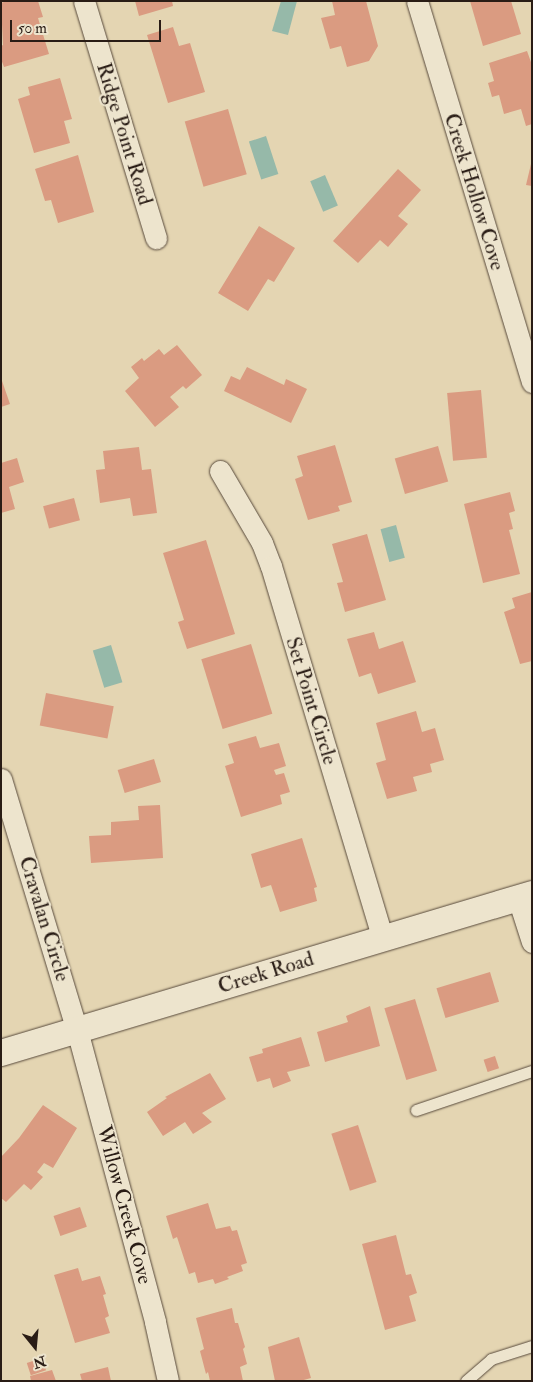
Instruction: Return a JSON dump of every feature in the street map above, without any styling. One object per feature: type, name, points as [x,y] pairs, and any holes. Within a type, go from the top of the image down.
[{"type":"street","name":"Ridge Point Road","points":[[84,1],[156,238]]},
{"type":"street","name":"Creek Hollow Cove","points":[[417,1],[532,382]]},
{"type":"street","name":"Set Point Circle","points":[[220,471],[262,543],[271,566],[383,938]]},
{"type":"street","name":"Cravalan Circle","points":[[1,780],[77,1030]]},
{"type":"street","name":"Creek Road","points":[[1,1053],[525,896]]},
{"type":"street","points":[[525,896],[532,942]]},
{"type":"street","name":"Willow Creek Cove","points":[[77,1030],[156,1322],[168,1381]]},
{"type":"lane","points":[[416,1110],[532,1071]]},
{"type":"lane","points":[[466,1381],[491,1359],[532,1346]]},
{"type":"shaded area","points":[[281,1],[297,1],[288,35],[272,31]]},
{"type":"shaded area","points":[[266,136],[278,174],[261,180],[249,142]]},
{"type":"shaded area","points":[[325,175],[338,205],[323,212],[310,181]]},
{"type":"shaded area","points":[[396,525],[405,558],[389,562],[381,529]]},
{"type":"shaded area","points":[[111,645],[122,682],[104,688],[93,651]]},
{"type":"building","points":[[7,1],[38,1],[43,17],[38,18],[49,54],[4,67],[1,59],[1,46],[3,45],[1,3]]},
{"type":"building","points":[[135,1],[172,1],[173,6],[139,16]]},
{"type":"building","points":[[332,1],[366,1],[378,46],[369,61],[347,67],[341,46],[330,49],[321,18],[335,15]]},
{"type":"building","points":[[470,1],[511,1],[521,34],[483,46]]},
{"type":"building","points":[[173,27],[179,46],[190,43],[205,92],[168,103],[147,35]]},
{"type":"building","points":[[527,51],[532,65],[532,124],[526,126],[521,109],[504,114],[499,95],[492,97],[488,83],[494,81],[489,63]]},
{"type":"building","points":[[60,78],[72,119],[64,121],[70,143],[34,153],[18,99],[30,95],[28,87]]},
{"type":"building","points":[[228,109],[247,174],[203,187],[185,121]]},
{"type":"building","points":[[78,155],[94,212],[58,223],[51,200],[45,201],[35,169]]},
{"type":"building","points":[[532,164],[532,186],[526,185]]},
{"type":"building","points":[[398,169],[421,190],[398,216],[408,224],[388,247],[380,240],[358,263],[333,241]]},
{"type":"building","points":[[259,226],[295,248],[274,282],[268,279],[248,311],[218,293]]},
{"type":"building","points":[[177,345],[202,375],[186,389],[183,386],[170,397],[179,407],[155,427],[125,391],[139,378],[131,367],[142,358],[144,361],[159,349],[164,355]]},
{"type":"building","points":[[247,367],[284,385],[286,379],[307,389],[291,423],[224,391],[231,376],[240,380]]},
{"type":"building","points":[[1,378],[10,404],[1,407]]},
{"type":"building","points":[[481,390],[487,458],[453,461],[447,393]]},
{"type":"building","points":[[335,445],[352,502],[338,506],[340,511],[308,520],[295,479],[303,476],[297,456]]},
{"type":"building","points":[[438,446],[448,482],[405,494],[395,458]]},
{"type":"building","points":[[139,447],[142,470],[151,469],[157,513],[133,516],[130,498],[100,503],[96,470],[105,469],[103,451]]},
{"type":"building","points":[[17,458],[24,482],[9,487],[15,509],[1,513],[1,463]]},
{"type":"building","points":[[510,492],[515,511],[509,513],[513,529],[509,530],[520,574],[483,583],[464,504]]},
{"type":"building","points":[[74,498],[80,520],[49,528],[43,506]]},
{"type":"building","points":[[367,534],[386,600],[345,612],[337,583],[343,582],[332,544]]},
{"type":"building","points":[[206,540],[235,634],[187,649],[178,622],[184,620],[163,553]]},
{"type":"building","points":[[532,592],[532,661],[520,664],[504,612],[515,608],[512,598]]},
{"type":"building","points":[[374,632],[379,649],[403,641],[416,682],[378,694],[371,673],[359,677],[347,639]]},
{"type":"building","points":[[251,644],[272,714],[223,729],[201,659]]},
{"type":"building","points":[[46,693],[114,706],[107,739],[40,725]]},
{"type":"building","points":[[416,711],[422,732],[435,728],[444,760],[430,764],[432,772],[413,777],[417,791],[387,799],[376,763],[386,760],[376,723]]},
{"type":"building","points":[[256,736],[260,748],[279,743],[286,766],[274,770],[276,775],[284,773],[290,792],[280,795],[282,804],[241,817],[225,766],[234,763],[228,744]]},
{"type":"building","points":[[154,759],[161,782],[125,793],[118,770]]},
{"type":"building","points":[[160,805],[163,858],[91,863],[89,836],[111,835],[111,822],[139,820],[138,806]]},
{"type":"building","points":[[302,838],[317,887],[314,888],[317,901],[280,912],[271,885],[261,888],[251,854]]},
{"type":"building","points":[[490,972],[499,1002],[446,1018],[436,988]]},
{"type":"building","points":[[415,999],[437,1071],[406,1080],[384,1008]]},
{"type":"building","points":[[370,1006],[380,1046],[325,1062],[317,1032],[348,1022],[346,1016]]},
{"type":"building","points":[[301,1037],[310,1066],[287,1072],[291,1081],[273,1088],[270,1078],[257,1082],[249,1057],[263,1053],[262,1049]]},
{"type":"building","points":[[495,1056],[499,1068],[488,1072],[484,1060]]},
{"type":"building","points":[[210,1073],[226,1099],[202,1113],[212,1122],[193,1134],[185,1122],[163,1136],[147,1112],[167,1098],[165,1097]]},
{"type":"building","points":[[43,1105],[77,1128],[53,1168],[44,1163],[37,1172],[43,1177],[31,1190],[24,1184],[6,1202],[1,1198],[1,1157],[19,1138]]},
{"type":"building","points":[[358,1125],[377,1182],[350,1191],[331,1134]]},
{"type":"building","points":[[208,1203],[216,1229],[230,1226],[232,1231],[237,1230],[247,1263],[241,1265],[243,1271],[215,1284],[213,1279],[198,1283],[195,1272],[189,1274],[177,1237],[173,1239],[166,1216]]},
{"type":"building","points":[[80,1207],[87,1227],[60,1236],[54,1216]]},
{"type":"building","points":[[396,1235],[406,1275],[411,1274],[417,1293],[409,1296],[416,1321],[385,1330],[362,1244]]},
{"type":"building","points":[[78,1268],[82,1281],[100,1276],[106,1294],[103,1295],[109,1316],[105,1318],[110,1333],[75,1343],[54,1275]]},
{"type":"building","points":[[232,1308],[235,1323],[238,1323],[245,1347],[243,1349],[247,1364],[240,1367],[243,1381],[210,1381],[208,1372],[206,1374],[200,1351],[204,1349],[196,1318]]},
{"type":"building","points":[[299,1337],[311,1378],[300,1381],[275,1381],[268,1347]]},
{"type":"building","points":[[42,1358],[46,1370],[31,1375],[27,1363]]},
{"type":"building","points":[[108,1367],[111,1381],[82,1381],[80,1374]]},
{"type":"building","points":[[52,1370],[56,1381],[31,1381],[30,1376]]}]
